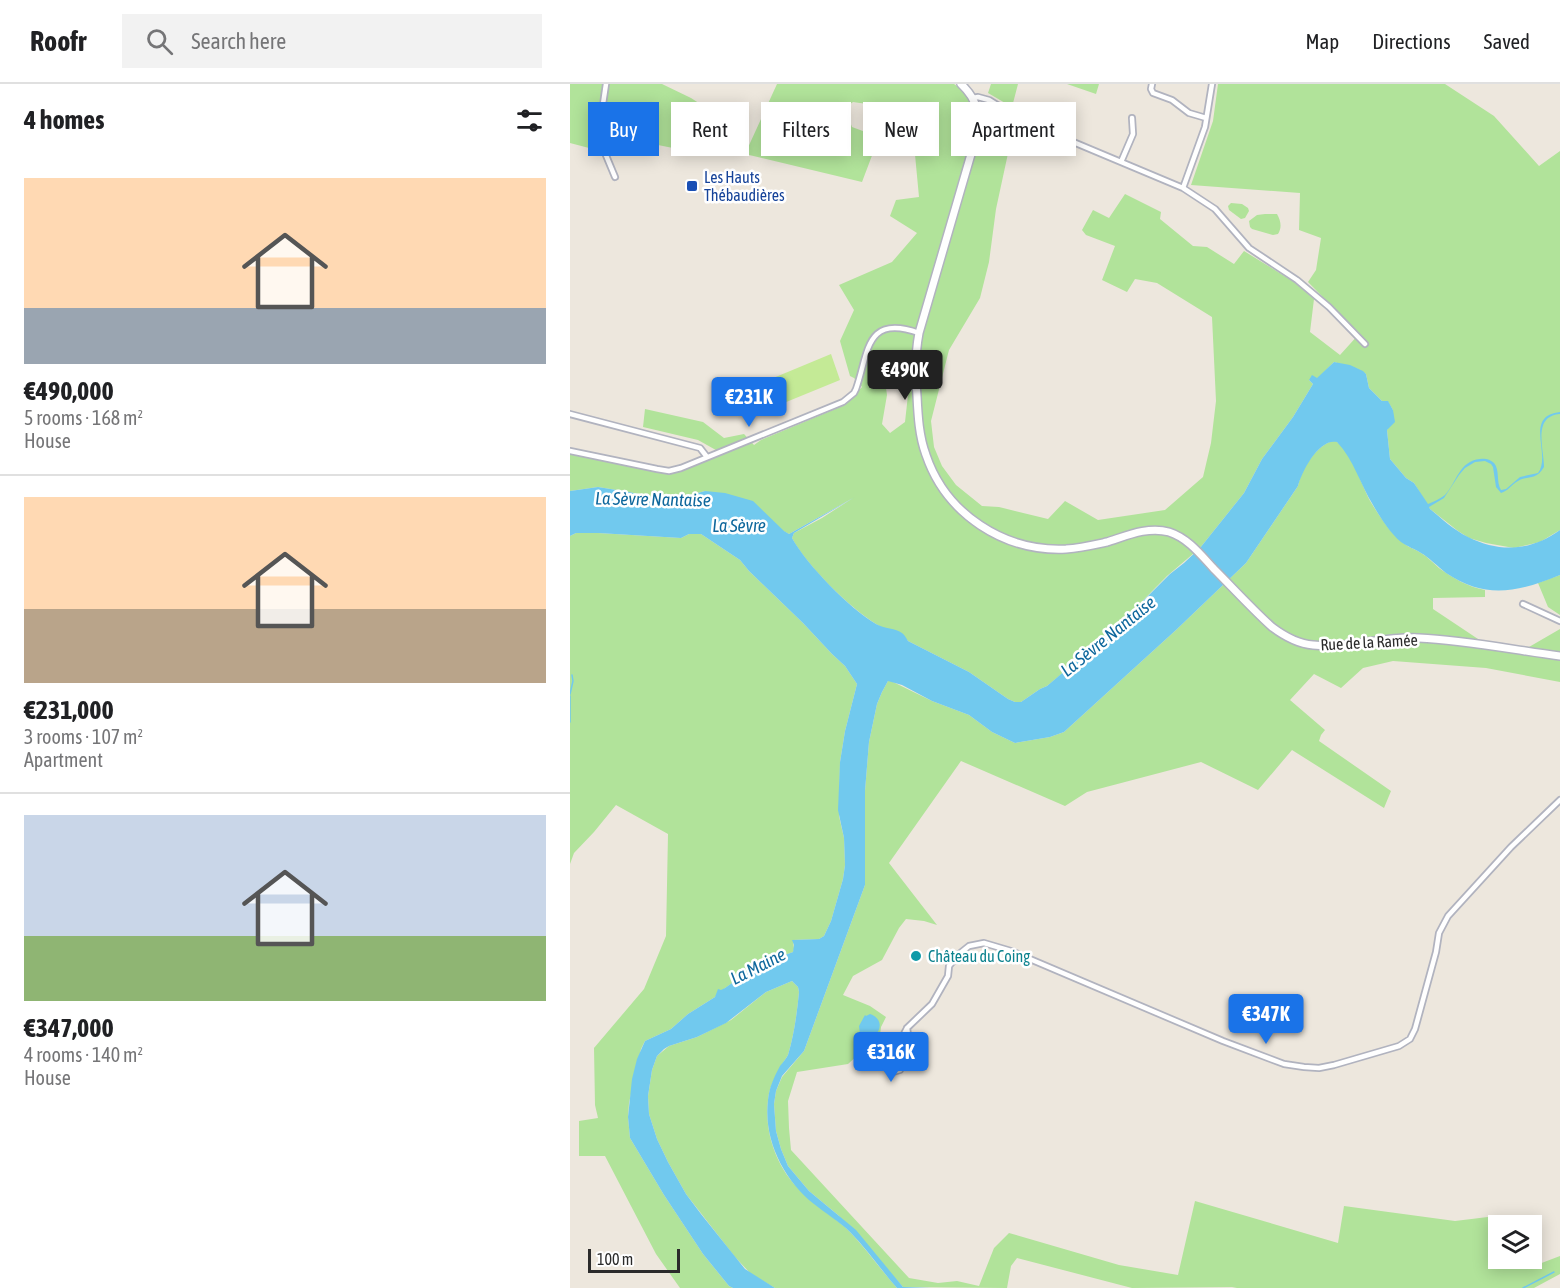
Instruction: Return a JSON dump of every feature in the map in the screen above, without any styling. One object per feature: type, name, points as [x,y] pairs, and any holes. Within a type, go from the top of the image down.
[{"type":"main road","points":[[961,84],[974,102]]},
{"type":"main road","points":[[919,333],[971,156]]},
{"type":"main road","name":"Rue de la Ramée","points":[[919,333],[915,369],[920,428],[923,447],[931,468],[949,498],[970,519],[1000,537],[1038,548],[1059,549],[1083,547],[1154,530],[1171,533],[1190,544],[1272,627],[1305,644],[1326,646],[1419,638],[1560,656]]},
{"type":"street","points":[[606,84],[600,141],[615,177]]},
{"type":"street","points":[[1152,84],[1153,93],[1172,100],[1189,113],[1206,118]]},
{"type":"street","points":[[1183,188],[1204,127],[1212,84]]},
{"type":"street","points":[[973,98],[978,97],[992,102]]},
{"type":"street","points":[[1121,162],[1133,134],[1132,118]]},
{"type":"street","points":[[1076,143],[1183,188],[1215,209],[1249,248],[1297,280],[1329,307],[1365,344]]},
{"type":"street","points":[[570,451],[669,471],[681,468],[843,402],[856,389],[867,350],[875,335],[893,327],[919,333]]},
{"type":"street","points":[[570,414],[700,448],[707,457]]},
{"type":"street","points":[[1523,604],[1560,621]]},
{"type":"street","points":[[907,1028],[909,1041],[900,1070],[893,1072],[888,1070],[888,1065],[907,1028],[932,1004],[948,976],[949,966],[969,946],[984,943],[1011,951],[1223,1041],[1284,1064],[1319,1068],[1399,1046],[1410,1039],[1414,1029],[1434,961],[1439,933],[1448,916],[1511,847],[1560,800]]},
{"type":"green space","points":[[570,84],[662,84],[697,102],[671,102],[671,148],[659,145],[659,102],[588,102],[588,148],[570,143]]},
{"type":"green space","points":[[777,84],[954,84],[968,94],[971,102],[951,102],[951,156],[1007,156],[996,209],[989,262],[980,298],[949,350],[931,421],[934,447],[942,466],[956,485],[982,506],[999,507],[1048,519],[1065,501],[1098,520],[1165,510],[1203,477],[1211,443],[1216,401],[1212,317],[1157,283],[1135,279],[1127,292],[1102,280],[1115,246],[1086,235],[1082,230],[1093,210],[1109,218],[1125,194],[1161,212],[1160,219],[1193,246],[1207,247],[1234,264],[1244,251],[1294,282],[1314,299],[1310,332],[1340,355],[1359,334],[1308,282],[1316,270],[1321,238],[1299,230],[1300,193],[1191,185],[1213,121],[1218,84],[1445,84],[1494,116],[1539,166],[1560,151],[1560,530],[1540,542],[1514,548],[1469,538],[1458,531],[1430,509],[1414,483],[1406,478],[1390,459],[1387,430],[1393,410],[1388,402],[1382,401],[1369,388],[1366,374],[1358,369],[1334,362],[1317,379],[1309,380],[1313,384],[1293,417],[1262,459],[1244,493],[1200,548],[1167,576],[1113,631],[1047,686],[1021,702],[1015,702],[969,672],[865,617],[842,597],[808,561],[792,538],[794,533],[853,498],[789,534],[705,491],[680,498],[660,499],[598,487],[570,491],[570,454],[670,473],[723,454],[698,440],[643,427],[645,409],[703,422],[724,438],[744,434],[754,445],[845,405],[862,387],[850,376],[840,341],[854,310],[839,285],[892,262],[917,233],[890,216],[896,200],[919,197],[915,156],[939,156],[939,102],[769,102]],"holes":[[[907,359],[909,386],[905,422],[890,433],[882,424],[887,395],[884,360]]]},
{"type":"green space","points":[[991,84],[1018,84],[1013,102],[1003,102],[988,93]]},
{"type":"green space","points":[[1067,84],[1099,84],[1096,94]]},
{"type":"green space","points":[[761,119],[761,156],[851,156],[851,124],[852,127],[863,131],[863,156],[872,156],[862,182],[749,155],[749,145]]},
{"type":"green space","points":[[1231,203],[1242,204],[1248,208],[1249,211],[1245,218],[1241,219],[1229,210],[1228,206]]},
{"type":"green space","points":[[1277,214],[1280,224],[1278,234],[1273,235],[1250,227],[1249,221],[1257,215]]},
{"type":"green space","points":[[831,354],[840,380],[774,407],[766,381]]},
{"type":"green space","points":[[1335,440],[1348,454],[1375,509],[1397,537],[1455,579],[1485,590],[1485,597],[1433,598],[1433,609],[1481,641],[1529,647],[1560,629],[1560,682],[1486,668],[1393,661],[1363,668],[1341,688],[1314,674],[1290,700],[1325,730],[1319,741],[1391,791],[1384,808],[1292,750],[1258,790],[1201,762],[1087,792],[1065,806],[961,761],[889,863],[937,925],[906,919],[882,960],[853,976],[843,995],[870,1006],[886,1017],[880,1035],[848,1064],[797,1072],[788,1101],[791,1150],[909,1278],[938,1283],[957,1281],[979,1286],[994,1248],[1009,1233],[1119,1265],[1178,1275],[1195,1201],[1338,1243],[1344,1206],[1455,1221],[1488,1217],[1488,1269],[1542,1269],[1542,1263],[1560,1256],[1560,1274],[1534,1288],[1132,1288],[1017,1258],[1011,1266],[1007,1288],[903,1287],[838,1215],[809,1191],[788,1166],[776,1131],[774,1104],[782,1077],[804,1051],[865,885],[865,791],[869,742],[877,704],[882,692],[888,681],[891,681],[932,701],[969,715],[992,732],[1015,743],[1050,737],[1064,732],[1246,563],[1298,486],[1311,458]]},
{"type":"green space","points":[[576,533],[681,538],[689,534],[701,534],[740,560],[845,666],[857,684],[840,762],[839,816],[844,838],[845,865],[831,921],[824,936],[819,939],[793,940],[793,952],[749,971],[688,1014],[671,1029],[645,1041],[641,1049],[629,1103],[630,1138],[703,1254],[733,1288],[680,1288],[656,1254],[605,1156],[579,1156],[579,1121],[598,1118],[595,1105],[594,1048],[644,989],[666,936],[668,834],[616,805],[574,853],[570,864],[570,536]]},
{"type":"green space","points":[[1560,575],[1560,615],[1548,607],[1538,583]]},
{"type":"green space","points":[[792,981],[798,987],[799,992],[794,1032],[788,1055],[773,1083],[768,1100],[768,1125],[774,1150],[793,1182],[850,1232],[897,1288],[775,1288],[751,1274],[686,1194],[657,1139],[649,1114],[648,1096],[652,1070],[657,1056],[669,1046],[697,1037],[731,1020],[766,992]]},
{"type":"water","points":[[1334,362],[1350,365],[1363,371],[1366,374],[1369,388],[1382,401],[1388,401],[1393,410],[1395,422],[1387,430],[1390,459],[1406,478],[1414,483],[1428,504],[1445,495],[1463,468],[1473,461],[1486,459],[1494,463],[1501,490],[1506,489],[1520,477],[1538,473],[1542,456],[1540,428],[1549,415],[1560,412],[1560,414],[1551,416],[1543,427],[1544,467],[1538,474],[1518,481],[1501,493],[1496,487],[1491,464],[1485,461],[1475,462],[1465,468],[1444,498],[1429,507],[1453,528],[1492,546],[1527,546],[1560,530],[1560,575],[1530,586],[1502,590],[1489,590],[1461,582],[1424,555],[1401,542],[1393,534],[1373,505],[1343,449],[1337,442],[1330,442],[1312,457],[1298,486],[1246,563],[1064,732],[1050,737],[1015,743],[992,732],[969,715],[888,681],[877,704],[869,742],[865,791],[865,885],[804,1051],[782,1076],[774,1104],[776,1131],[781,1149],[788,1166],[809,1191],[856,1230],[903,1287],[931,1288],[897,1288],[850,1232],[803,1194],[793,1183],[778,1158],[769,1130],[768,1100],[774,1078],[788,1055],[794,1032],[799,992],[798,987],[792,981],[766,992],[726,1023],[664,1049],[657,1056],[652,1070],[648,1096],[649,1114],[657,1139],[686,1194],[745,1269],[775,1288],[733,1288],[729,1286],[703,1254],[630,1138],[628,1117],[632,1079],[645,1041],[671,1029],[688,1014],[715,997],[718,989],[725,988],[766,962],[793,952],[792,940],[819,939],[824,936],[831,921],[845,865],[844,838],[838,810],[840,762],[857,684],[845,666],[740,560],[701,534],[689,534],[681,538],[598,533],[576,533],[570,536],[570,491],[598,487],[660,499],[680,498],[705,491],[725,493],[753,501],[789,534],[855,497],[794,533],[792,538],[808,561],[854,608],[879,626],[899,631],[908,641],[969,672],[1008,699],[1021,702],[1047,686],[1120,624],[1170,574],[1200,548],[1244,493],[1262,459],[1293,417],[1313,384],[1309,380],[1312,375],[1317,378]]},
{"type":"water","points":[[870,1014],[879,1021],[879,1030],[872,1038],[861,1042],[859,1026],[865,1015]]},
{"type":"waterway","points":[[570,694],[572,675]]},
{"type":"waterway","points":[[570,696],[570,722]]},
{"type":"waterway","points":[[1523,1288],[1554,1272]]},
{"type":"place","name":"Les Hauts Thébaudières","points":[[692,186]]},
{"type":"place","name":"Château du Coing","points":[[916,956]]},
{"type":"water label","name":"La Sèvre Nantaise","points":[[653,499]]},
{"type":"water label","name":"La Sèvre","points":[[739,525]]},
{"type":"water label","name":"La Sèvre Nantaise","points":[[1108,636]]},
{"type":"water label","name":"La Maine","points":[[758,966]]}]
